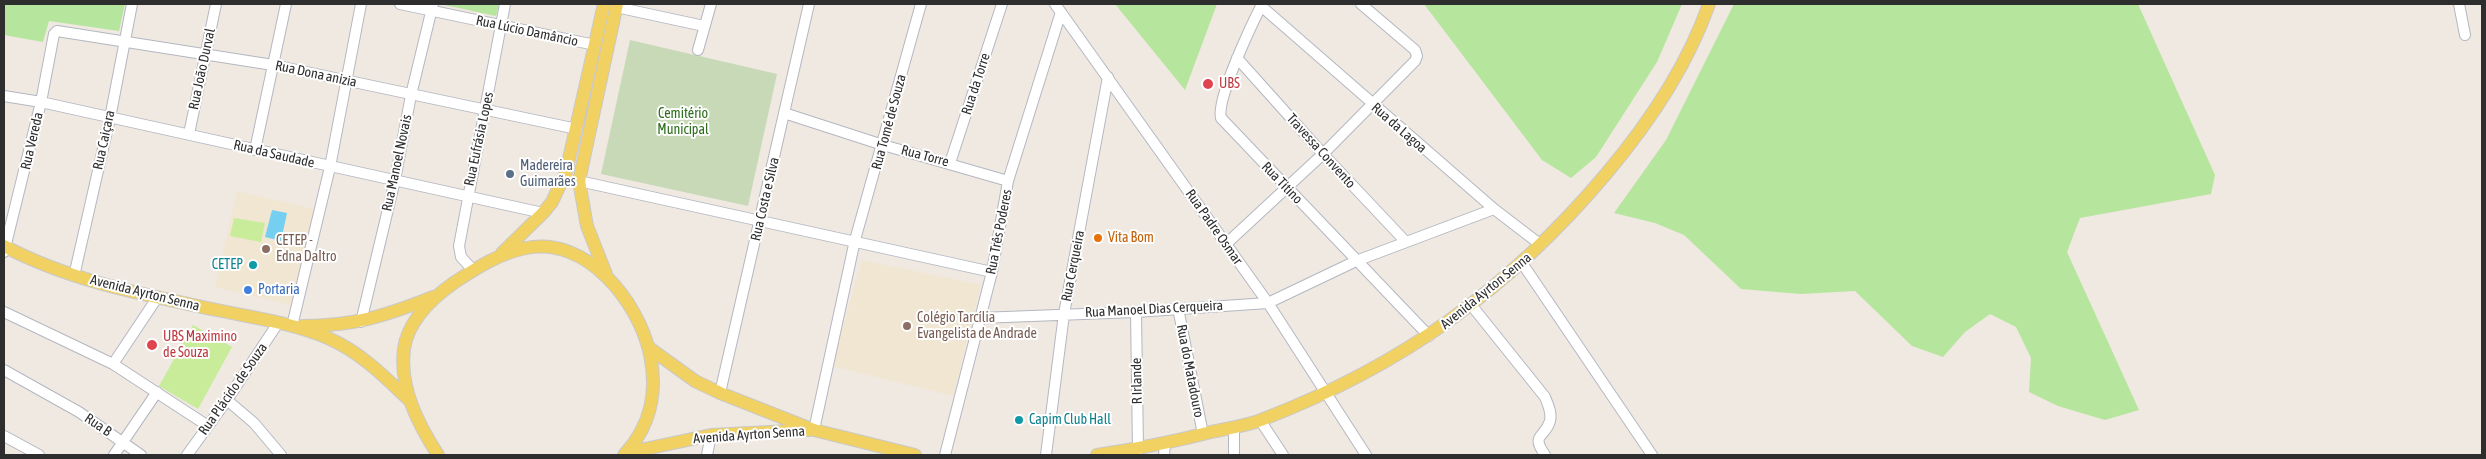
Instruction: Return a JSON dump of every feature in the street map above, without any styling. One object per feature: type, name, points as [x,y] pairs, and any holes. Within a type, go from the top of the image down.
[{"type":"main road","name":"Avenida Ayrton Senna","points":[[1097,455],[1165,450],[1203,434],[1260,420],[1358,376],[1428,336],[1472,306],[1541,245],[1586,198],[1655,112],[1697,36],[1709,4]]},
{"type":"main road","points":[[438,455],[410,401],[404,378],[404,347],[411,326],[437,295],[473,270],[501,254],[552,202],[566,172],[595,45],[612,5]]},
{"type":"main road","points":[[606,277],[587,226],[579,181],[612,5]]},
{"type":"main road","points":[[501,254],[528,247],[556,248],[573,254],[606,277],[634,313],[648,347],[654,373],[653,400],[646,425],[625,454]]},
{"type":"main road","name":"Avenida Ayrton Senna","points":[[5,249],[74,276],[157,298],[278,322],[328,338],[355,353],[380,372],[410,401]]},
{"type":"main road","name":"Avenida Ayrton Senna","points":[[292,326],[334,326],[360,322],[396,312],[437,295]]},
{"type":"main road","name":"Avenida Ayrton Senna","points":[[648,347],[695,381],[720,394],[814,430],[916,455]]},
{"type":"main road","name":"Avenida Ayrton Senna","points":[[625,454],[711,435],[814,430]]},
{"type":"street","name":"Rua Caiçara","points":[[74,276],[110,118],[132,4]]},
{"type":"street","name":"Rua João Durval","points":[[189,134],[216,4]]},
{"type":"street","points":[[256,150],[286,4]]},
{"type":"street","points":[[292,326],[330,167],[361,4]]},
{"type":"street","name":"Rua Lúcio Damâncio","points":[[400,4],[432,7],[500,26],[595,45]]},
{"type":"street","name":"Rua Eufrásia Lopes","points":[[473,270],[461,258],[459,246],[505,4]]},
{"type":"street","points":[[698,50],[711,4]]},
{"type":"street","name":"Rua Costa e Silva","points":[[720,394],[809,4]]},
{"type":"street","name":"Rua Tomé de Souza","points":[[814,430],[855,240],[884,145],[922,4]]},
{"type":"street","name":"Rua da Torre","points":[[950,163],[1002,4]]},
{"type":"street","points":[[1226,244],[1323,154],[1415,61],[1417,56],[1415,50],[1361,4]]},
{"type":"street","points":[[2459,4],[2465,35]]},
{"type":"street","points":[[612,5],[704,26]]},
{"type":"street","name":"Rua da Lagoa","points":[[1262,5],[1372,104],[1494,209],[1541,245]]},
{"type":"street","name":"Rua Titino","points":[[1262,5],[1238,58],[1221,105],[1221,118],[1428,336]]},
{"type":"street","name":"Rua Manoel Novais","points":[[360,322],[395,180],[411,95],[432,7]]},
{"type":"street","name":"Rua Padre Osmar","points":[[1058,8],[1268,303],[1366,455]]},
{"type":"street","name":"Rua Três Poderes","points":[[945,455],[992,272],[1008,181],[1058,8]]},
{"type":"street","name":"Rua Dona anizia","points":[[54,34],[60,30],[273,65],[577,129]]},
{"type":"street","name":"Rua Vereda","points":[[5,249],[41,102],[54,34]]},
{"type":"street","name":"Travessa Convento","points":[[1238,58],[1323,154],[1406,242]]},
{"type":"street","name":"Rua Cerqueira","points":[[1046,455],[1064,314],[1108,78]]},
{"type":"street","name":"Rua da Saudade","points":[[4,96],[41,102],[189,134],[543,213]]},
{"type":"street","name":"Rua Torre","points":[[784,113],[884,145],[1008,181]]},
{"type":"street","points":[[579,181],[855,240],[992,272]]},
{"type":"street","points":[[1268,303],[1356,261],[1494,209]]},
{"type":"street","points":[[1522,263],[1652,455]]},
{"type":"street","points":[[113,364],[157,298]]},
{"type":"street","name":"Rua Manoel Dias Cerqueira","points":[[979,318],[1136,312],[1268,303]]},
{"type":"street","points":[[1472,306],[1545,397],[1551,413],[1549,423],[1538,436],[1538,441],[1545,455]]},
{"type":"street","name":"Rua do Matadouro","points":[[1178,308],[1203,434]]},
{"type":"street","points":[[4,312],[113,364],[208,426]]},
{"type":"street","name":"R Irlande","points":[[1136,312],[1146,451]]},
{"type":"street","name":"Rua Plácido de Souza","points":[[188,455],[278,322]]},
{"type":"street","name":"Rua B","points":[[4,370],[79,412],[141,455]]},
{"type":"street","points":[[114,455],[157,392]]},
{"type":"street","points":[[227,400],[254,423],[281,455]]},
{"type":"street","points":[[1260,420],[1283,455]]},
{"type":"street","points":[[1234,427],[1234,455]]},
{"type":"street","points":[[707,455],[711,435]]},
{"type":"street","points":[[4,436],[39,455]]},
{"type":"shaded area","name":"CETEP - Edna DaItro","points":[[237,191],[318,210],[296,306],[215,287]]},
{"type":"shaded area","name":"Colégio Tarcília Evangelista de Andrade","points":[[862,260],[981,285],[953,396],[832,366]]},
{"type":"green space","points":[[4,4],[125,4],[119,31],[49,21],[43,42],[4,35]]},
{"type":"green space","points":[[440,4],[499,4],[496,16]]},
{"type":"green space","points":[[1115,4],[1217,4],[1185,90]]},
{"type":"green space","points":[[1424,4],[1682,4],[1657,62],[1596,157],[1571,178],[1542,160]]},
{"type":"green space","points":[[1734,4],[2138,4],[2215,175],[2211,194],[2080,218],[2067,252],[2139,410],[2105,420],[2058,406],[2029,392],[2031,358],[2016,327],[1990,314],[1965,332],[1943,357],[1912,346],[1855,291],[1801,294],[1741,289],[1684,235],[1655,223],[1614,213],[1666,140]]},
{"type":"green space","name":"Cemitério Municipal","points":[[630,40],[777,74],[748,206],[601,174]]},
{"type":"green space","points":[[234,218],[265,223],[261,242],[230,236]]},
{"type":"green space","points":[[193,325],[232,347],[198,409],[159,386]]},
{"type":"water","points":[[272,210],[287,213],[281,241],[265,237]]},
{"type":"place","name":"UBS","points":[[1208,84]]},
{"type":"place","name":"Madereira Guimarães","points":[[510,174]]},
{"type":"place","name":"Vita Bom","points":[[1098,238]]},
{"type":"place","name":"CETEP - Edna DaItro","points":[[266,249]]},
{"type":"place","name":"CETEP","points":[[253,265]]},
{"type":"place","name":"Portaria","points":[[248,290]]},
{"type":"place","name":"Colégio Tarcília Evangelista de Andrade","points":[[907,326]]},
{"type":"place","name":"UBS Maximino de Souza","points":[[152,345]]},
{"type":"place","name":"Capim Club Hall","points":[[1019,420]]}]
